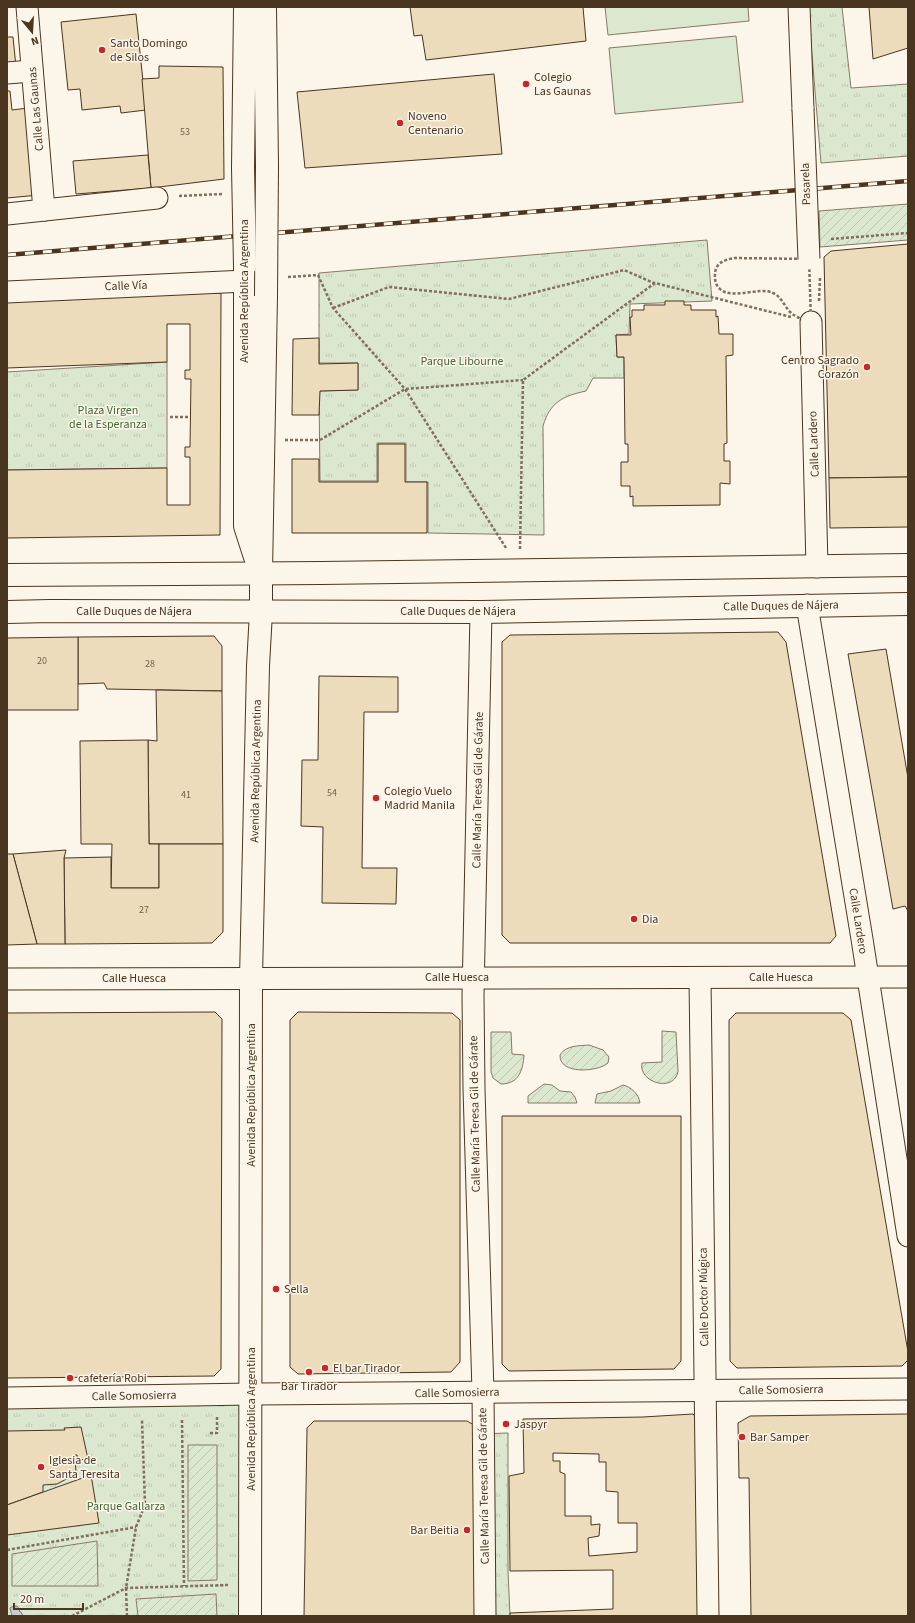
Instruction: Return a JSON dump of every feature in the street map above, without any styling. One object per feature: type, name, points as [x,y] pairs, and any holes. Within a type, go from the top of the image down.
[{"type":"main road","name":"Avenida República Argentina","points":[[244,7],[243,168],[245,274],[245,526],[261,573]]},
{"type":"main road","name":"Avenida República Argentina","points":[[250,1616],[251,978],[258,676],[261,612],[266,296],[267,166],[265,7]]},
{"type":"main road","points":[[7,575],[520,571],[908,565]]},
{"type":"main road","name":"Calle Duques de Nájera","points":[[7,612],[194,610],[261,612],[481,612],[908,604]]},
{"type":"street","name":"Calle Las Gaunas","points":[[27,7],[44,210]]},
{"type":"street","name":"Pasarela","points":[[799,7],[809,259]]},
{"type":"street","points":[[7,73],[32,71]]},
{"type":"street","points":[[7,214],[157,198]]},
{"type":"street","name":"Calle Vía","points":[[7,292],[245,274]]},
{"type":"street","name":"Calle Lardero","points":[[814,315],[817,567]]},
{"type":"street","name":"Calle Lardero","points":[[807,605],[868,977],[908,1236]]},
{"type":"street","name":"Calle María Teresa Gil de Gárate","points":[[481,612],[474,977],[474,1089],[483,1392],[485,1616]]},
{"type":"street","name":"Calle Huesca","points":[[7,979],[474,977],[908,978]]},
{"type":"street","name":"Calle Doctor Múgica","points":[[700,978],[708,1616]]},
{"type":"street","name":"Calle Somosierra","points":[[7,1398],[251,1394],[908,1389]]},
{"type":"path","points":[[157,198],[244,193]]},
{"type":"path","points":[[825,240],[908,234]]},
{"type":"path","points":[[809,259],[734,258],[725,260],[718,264],[715,272],[715,279],[719,289],[729,293],[773,293],[794,315],[814,315]]},
{"type":"path","points":[[333,308],[389,287],[509,299],[624,270],[655,283],[814,315]]},
{"type":"path","points":[[287,277],[318,275],[333,308],[405,389],[520,571]]},
{"type":"path","points":[[814,315],[820,278]]},
{"type":"path","points":[[281,440],[320,440],[405,389],[522,380],[655,283]]},
{"type":"path","points":[[520,571],[522,380]]},
{"type":"path","points":[[170,417],[190,417]]},
{"type":"path","points":[[127,1616],[126,1588],[136,1527],[144,1505],[142,1420]]},
{"type":"path","points":[[182,1420],[184,1586]]},
{"type":"path","points":[[210,1433],[217,1433]]},
{"type":"path","points":[[7,1550],[136,1527]]},
{"type":"path","points":[[72,1616],[126,1588],[250,1584]]},
{"type":"green space","points":[[605,7],[748,7],[749,21],[608,35]]},
{"type":"green space","points":[[808,7],[842,7],[851,88],[908,84],[908,156],[821,163]]},
{"type":"green space","points":[[736,36],[743,102],[615,114],[609,48]]},
{"type":"green space","points":[[908,204],[908,240],[820,247],[819,211]]},
{"type":"green space","name":"Parque Libourne","points":[[707,240],[712,301],[630,304],[629,334],[616,335],[617,357],[624,357],[624,378],[593,378],[586,391],[571,395],[558,401],[549,411],[543,426],[544,535],[428,533],[428,482],[406,482],[406,443],[377,443],[377,481],[320,481],[319,391],[358,390],[358,363],[319,363],[319,273]]},
{"type":"green space","name":"Plaza Virgen de la Esperanza","points":[[167,362],[167,468],[7,470],[7,372]]},
{"type":"green space","points":[[662,1031],[676,1032],[678,1071],[675,1078],[671,1082],[657,1083],[646,1076],[642,1070],[642,1063],[662,1062]]},
{"type":"green space","points":[[491,1032],[511,1032],[512,1054],[524,1055],[521,1071],[512,1082],[501,1084],[493,1078],[491,1072]]},
{"type":"green space","points":[[589,1045],[603,1050],[609,1057],[608,1063],[588,1070],[580,1070],[572,1069],[561,1061],[560,1055],[566,1049]]},
{"type":"green space","points":[[544,1084],[552,1085],[560,1091],[571,1092],[577,1103],[528,1103],[528,1096]]},
{"type":"green space","points":[[623,1085],[634,1091],[640,1103],[595,1103],[597,1094],[611,1091]]},
{"type":"green space","name":"Parque Gallarza","points":[[251,1394],[250,1616],[7,1616],[7,1398]]},
{"type":"green space","points":[[508,1433],[508,1571],[510,1616],[475,1616],[476,1434]]},
{"type":"green space","points":[[188,1445],[217,1445],[217,1580],[188,1581]]},
{"type":"green space","points":[[97,1541],[98,1586],[12,1586],[12,1554]]},
{"type":"green space","points":[[216,1594],[217,1616],[138,1616],[136,1599]]},
{"type":"water","points":[[17,1606],[23,1616],[12,1616],[10,1608]]},
{"type":"building","points":[[410,7],[583,7],[586,41],[426,60],[422,35],[414,36]]},
{"type":"building","points":[[869,7],[908,7],[908,48],[873,59]]},
{"type":"building","name":"Santo Domingo de Silos","points":[[136,14],[146,110],[121,113],[120,106],[82,110],[80,89],[68,90],[61,22]]},
{"type":"building","points":[[7,37],[13,37],[16,67],[7,68]]},
{"type":"building","points":[[159,66],[223,67],[224,179],[151,188],[142,79],[159,78]]},
{"type":"building","name":"Noveno Centenario","points":[[494,74],[502,154],[305,168],[297,92]]},
{"type":"building","points":[[7,91],[10,91],[12,110],[28,108],[39,195],[7,198]]},
{"type":"building","points":[[148,155],[151,188],[76,194],[73,161]]},
{"type":"building","name":"Centro Sagrado Corazón","points":[[908,244],[908,477],[829,478],[824,257],[831,251]]},
{"type":"building","points":[[221,293],[220,535],[7,538],[7,470],[167,468],[167,505],[190,505],[190,457],[185,457],[185,447],[190,447],[191,379],[185,379],[185,370],[190,370],[190,324],[167,324],[167,362],[7,368],[7,296]]},
{"type":"building","points":[[665,301],[684,301],[684,305],[691,305],[691,310],[716,310],[716,317],[718,316],[719,334],[733,334],[733,355],[726,356],[727,443],[724,444],[724,461],[730,461],[730,484],[720,483],[720,505],[633,506],[633,496],[630,497],[630,486],[621,486],[621,462],[628,462],[628,444],[625,444],[624,357],[617,357],[616,335],[631,335],[630,317],[632,317],[632,310],[644,310],[644,305],[665,305]]},
{"type":"building","points":[[319,338],[319,364],[358,363],[358,390],[320,391],[319,415],[292,415],[293,339]]},
{"type":"building","points":[[378,444],[405,444],[405,482],[427,482],[427,533],[292,533],[292,459],[319,459],[319,482],[378,482]]},
{"type":"building","points":[[908,477],[908,527],[830,528],[829,478]]},
{"type":"building","points":[[778,632],[786,642],[836,936],[830,943],[510,943],[502,935],[502,642],[510,635]]},
{"type":"building","points":[[214,636],[222,646],[222,691],[107,689],[104,683],[78,684],[78,637]]},
{"type":"building","points":[[78,637],[78,710],[7,710],[7,638]]},
{"type":"building","points":[[886,649],[908,778],[908,911],[905,906],[893,909],[848,654]]},
{"type":"building","points":[[319,676],[398,677],[398,712],[364,712],[362,868],[397,868],[396,904],[322,903],[323,827],[301,826],[302,760],[318,760]]},
{"type":"building","points":[[156,690],[222,691],[223,844],[149,844],[148,740],[157,741]]},
{"type":"building","points":[[148,740],[149,844],[159,844],[159,888],[111,888],[112,844],[81,844],[80,741]]},
{"type":"building","points":[[159,844],[223,844],[223,932],[212,943],[65,944],[64,858],[111,857],[111,888],[159,888]]},
{"type":"building","points":[[66,850],[64,858],[65,944],[37,944],[13,854]]},
{"type":"building","points":[[7,854],[13,854],[37,944],[7,945]]},
{"type":"building","points":[[215,1012],[222,1019],[221,1369],[214,1376],[7,1378],[7,1013]]},
{"type":"building","points":[[298,1012],[452,1013],[460,1020],[460,1362],[451,1372],[298,1374],[290,1367],[290,1020]]},
{"type":"building","points":[[736,1013],[843,1013],[851,1020],[908,1352],[908,1360],[902,1366],[737,1368],[730,1361],[729,1020]]},
{"type":"building","points":[[502,1116],[681,1116],[681,1361],[674,1369],[509,1371],[502,1364]]},
{"type":"building","points":[[693,1414],[700,1422],[701,1616],[510,1616],[510,1613],[613,1609],[613,1570],[510,1571],[509,1476],[524,1473],[523,1419],[643,1417]],"holes":[[[553,1453],[599,1454],[599,1462],[606,1462],[606,1491],[618,1492],[618,1523],[637,1523],[637,1552],[589,1556],[588,1538],[599,1536],[600,1524],[591,1525],[591,1516],[565,1516],[565,1474],[560,1472],[560,1461],[553,1461]]]},
{"type":"building","points":[[908,1414],[908,1616],[751,1616],[749,1478],[739,1478],[738,1423],[750,1416]]},
{"type":"building","points":[[314,1421],[467,1421],[474,1425],[475,1616],[304,1616],[307,1428]]},
{"type":"building","name":"Iglesia de Santa Teresita","points":[[81,1427],[88,1459],[78,1460],[77,1455],[75,1455],[76,1474],[57,1484],[43,1485],[43,1492],[7,1505],[7,1431],[65,1430],[64,1428]]},
{"type":"building","points":[[91,1475],[99,1523],[7,1535],[7,1505]]},
{"type":"railway","points":[[7,255],[908,181]]},
{"type":"place","name":"Santo Domingo de Silos","points":[[102,50]]},
{"type":"place","name":"Colegio Las Gaunas","points":[[526,84]]},
{"type":"place","name":"Noveno Centenario","points":[[400,123]]},
{"type":"place","name":"Centro Sagrado Corazón","points":[[867,367]]},
{"type":"place","name":"Colegio Vuelo Madrid Manila","points":[[376,798]]},
{"type":"place","name":"Dia","points":[[634,919]]},
{"type":"place","name":"Sella","points":[[276,1289]]},
{"type":"place","name":"El bar Tirador","points":[[325,1368]]},
{"type":"place","name":"Bar Tirador","points":[[309,1372]]},
{"type":"place","name":"cafetería Robi","points":[[70,1378]]},
{"type":"place","name":"Jaspyr","points":[[506,1424]]},
{"type":"place","name":"Bar Samper","points":[[742,1437]]},
{"type":"place","name":"Iglesia de Santa Teresita","points":[[41,1467]]},
{"type":"place","name":"Bar Beitia","points":[[467,1530]]}]
